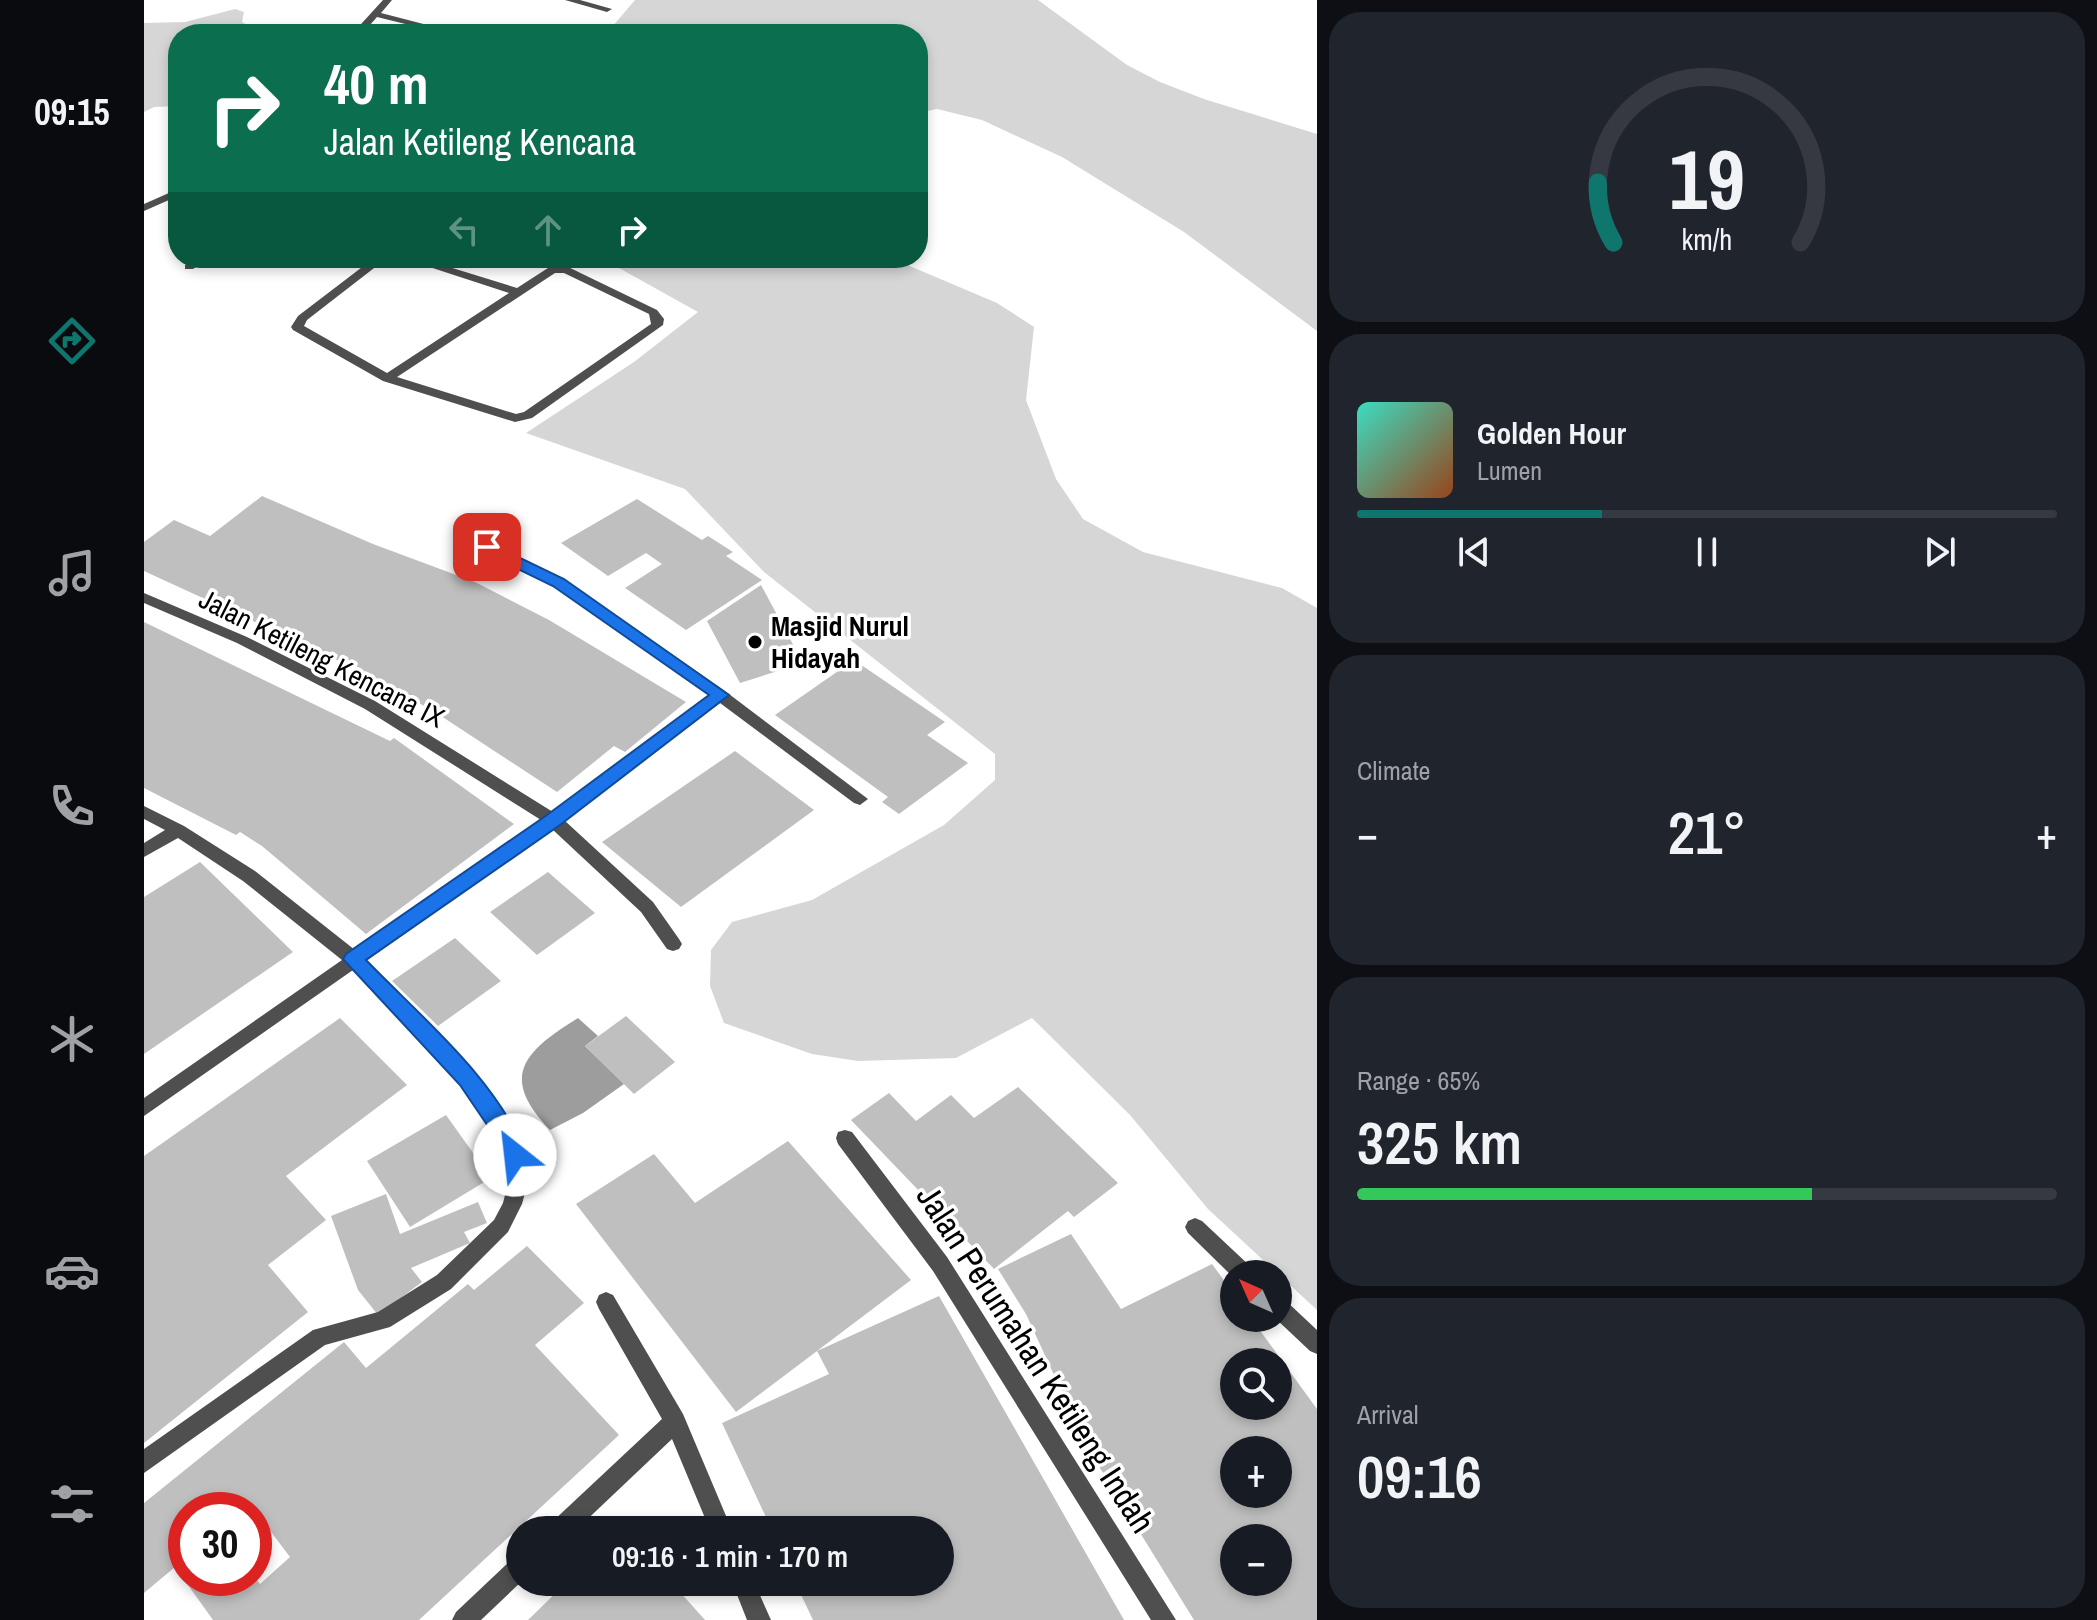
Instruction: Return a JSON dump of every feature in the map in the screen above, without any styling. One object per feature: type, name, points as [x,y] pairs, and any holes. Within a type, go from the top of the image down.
[{"type":"street","points":[[366,24],[388,0]]},
{"type":"street","points":[[569,0],[607,9]]},
{"type":"street","points":[[376,14],[416,24]]},
{"type":"street","points":[[144,208],[168,197]]},
{"type":"street","points":[[368,268],[302,318],[297,327],[387,378],[515,418],[522,417],[657,325],[653,312],[566,269],[552,270],[387,378]]},
{"type":"street","points":[[440,268],[517,292]]},
{"type":"street","points":[[463,535],[558,582],[720,695],[860,799]]},
{"type":"street","name":"Jalan Ketileng Kencana IX","points":[[144,598],[242,640],[370,705],[553,820],[647,907],[673,944]]},
{"type":"street","points":[[144,1108],[553,820],[720,695]]},
{"type":"street","points":[[144,812],[249,876],[353,959],[467,1079],[510,1140],[521,1171],[512,1204],[501,1226],[444,1282],[383,1320],[320,1337],[144,1462]]},
{"type":"street","points":[[144,851],[178,830]]},
{"type":"street","name":"Jalan Perumahan Ketileng Indah","points":[[845,1138],[940,1264],[1164,1620]]},
{"type":"street","points":[[1195,1227],[1229,1260]]},
{"type":"street","points":[[606,1302],[675,1421],[715,1516]]},
{"type":"street","points":[[1292,1320],[1317,1344]]},
{"type":"street","points":[[575,1516],[675,1421]]},
{"type":"street","points":[[464,1620],[506,1580]]},
{"type":"street","points":[[749,1596],[759,1620]]},
{"type":"shaded area","points":[[635,0],[1038,0],[1127,65],[1160,82],[1317,134],[1317,331],[1184,232],[1062,157],[982,120],[937,109],[928,111],[928,24],[615,24]]},
{"type":"shaded area","points":[[235,9],[244,12],[242,22],[245,24],[168,24],[168,106],[154,107],[144,112],[144,23],[185,22]]},
{"type":"shaded area","points":[[619,268],[914,268],[997,303],[1034,327],[1026,400],[1056,479],[1083,519],[1143,552],[1282,588],[1317,608],[1317,1310],[1292,1287],[1292,1260],[1263,1260],[1208,1209],[1130,1115],[1032,1018],[956,1058],[858,1061],[812,1054],[724,1023],[710,986],[711,950],[732,922],[812,900],[944,825],[995,780],[995,754],[764,572],[685,489],[526,433],[634,362],[698,312]]},
{"type":"shaded area","points":[[578,1018],[598,1036],[585,1046],[624,1084],[583,1113],[550,1130],[525,1095],[522,1080],[524,1067],[543,1042]]},
{"type":"building","points":[[262,496],[373,544],[475,582],[549,620],[686,702],[625,752],[614,746],[557,792],[438,714],[372,676],[144,571],[144,542],[174,520],[210,536]]},
{"type":"building","points":[[637,499],[702,540],[708,536],[733,552],[726,556],[762,580],[686,630],[625,588],[662,564],[646,553],[608,576],[561,543]]},
{"type":"building","name":"Masjid Nurul Hidayah","points":[[761,585],[803,663],[740,683],[707,621]]},
{"type":"building","points":[[144,622],[390,741],[394,738],[514,824],[366,934],[262,846],[240,832],[236,835],[144,788]]},
{"type":"building","points":[[854,660],[945,722],[927,735],[968,763],[899,814],[882,802],[888,797],[775,715]]},
{"type":"building","points":[[735,751],[814,810],[681,907],[602,842]]},
{"type":"building","points":[[200,862],[293,952],[144,1054],[144,897]]},
{"type":"building","points":[[548,872],[595,913],[537,955],[490,912]]},
{"type":"building","points":[[455,938],[501,981],[438,1026],[392,981]]},
{"type":"building","points":[[626,1016],[675,1062],[634,1094],[585,1046]]},
{"type":"building","points":[[340,1018],[407,1085],[286,1176],[326,1220],[268,1265],[308,1312],[144,1443],[144,1156]]},
{"type":"building","points":[[1018,1087],[1118,1183],[1074,1217],[1068,1211],[994,1269],[851,1120],[889,1093],[916,1121],[951,1095],[974,1118]]},
{"type":"building","points":[[446,1115],[491,1178],[410,1227],[367,1161]]},
{"type":"building","points":[[788,1141],[911,1280],[736,1412],[576,1204],[654,1154],[695,1203]]},
{"type":"building","points":[[386,1194],[400,1234],[478,1202],[487,1223],[464,1232],[470,1243],[411,1268],[422,1282],[378,1315],[358,1290],[331,1216]]},
{"type":"building","points":[[1071,1234],[1121,1309],[1212,1264],[1220,1275],[1220,1332],[1261,1332],[1273,1348],[1220,1348],[1220,1420],[1292,1420],[1292,1375],[1317,1409],[1317,1620],[1194,1620],[1074,1426],[1082,1423],[1059,1386],[1026,1314],[998,1269]]},
{"type":"building","points":[[527,1246],[584,1303],[535,1345],[619,1435],[531,1516],[506,1516],[506,1540],[419,1620],[213,1620],[196,1596],[272,1596],[272,1573],[290,1557],[272,1533],[272,1492],[168,1492],[168,1573],[144,1593],[144,1503],[344,1342],[366,1368],[468,1284],[474,1290]]},
{"type":"building","points":[[939,1296],[1124,1620],[813,1620],[802,1596],[954,1596],[954,1516],[765,1516],[722,1423],[829,1374],[817,1351]]},
{"type":"building","points":[[553,1596],[684,1596],[705,1620],[528,1620]]},
{"type":"place","name":"Masjid Nurul Hidayah","points":[[755,642]]},
{"type":"route","points":[[487,547],[558,582],[720,695],[553,820],[353,959],[467,1079],[510,1140],[515,1155]]}]
